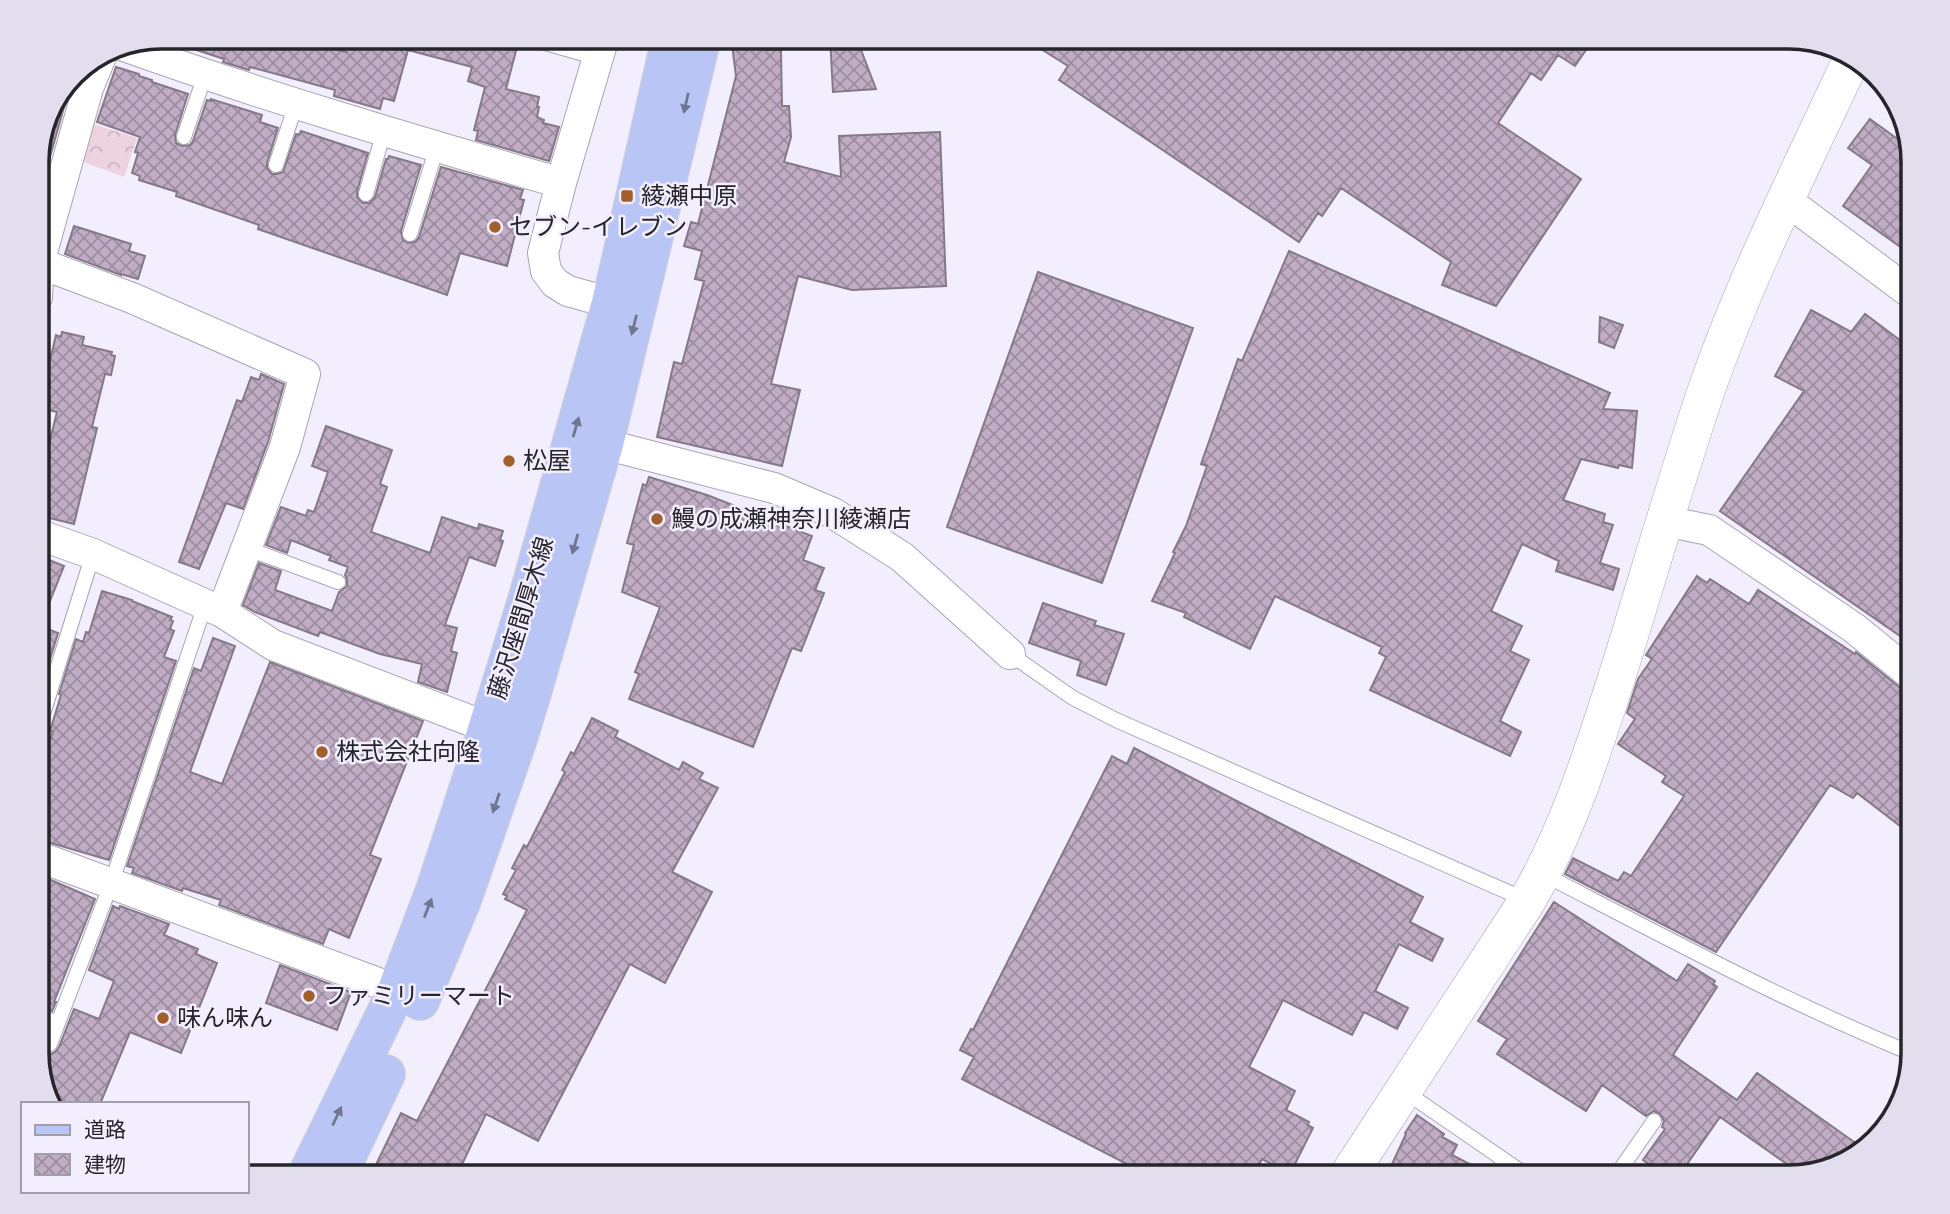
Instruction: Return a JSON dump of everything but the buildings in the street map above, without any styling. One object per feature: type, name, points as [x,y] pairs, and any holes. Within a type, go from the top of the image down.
[{"type":"main road","name":"藤沢座間厚木線","points":[[343,1165],[419,1001],[462,900],[503,733],[527,600],[611,303],[668,49]]},
{"type":"main road","name":"藤沢座間厚木線","points":[[312,1165],[397,990],[435,890],[503,733],[604,444],[699,49]]},
{"type":"street","points":[[600,49],[542,253],[547,271],[555,283],[568,292],[611,303]]},
{"type":"street","points":[[139,52],[296,104],[561,183]]},
{"type":"street","points":[[1355,1165],[1535,887],[1576,797],[1607,709],[1707,390],[1738,307],[1848,66]]},
{"type":"street","points":[[49,218],[79,86]]},
{"type":"street","points":[[1786,200],[1901,286]]},
{"type":"street","points":[[49,266],[132,298],[305,374],[285,447],[246,548],[214,609]]},
{"type":"street","points":[[604,444],[774,488],[833,513],[902,557],[1010,654]]},
{"type":"street","points":[[1665,521],[1709,530],[1854,628],[1901,666]]},
{"type":"street","points":[[49,538],[93,554],[214,609],[273,645],[503,733]]},
{"type":"street","points":[[49,861],[397,990]]},
{"type":"lane","points":[[184,137],[205,75]]},
{"type":"lane","points":[[276,165],[296,104]]},
{"type":"lane","points":[[366,194],[384,131]]},
{"type":"lane","points":[[410,234],[437,147]]},
{"type":"lane","points":[[246,548],[338,582]]},
{"type":"lane","points":[[49,695],[93,554]]},
{"type":"lane","points":[[50,1044],[214,609]]},
{"type":"lane","points":[[1010,654],[1073,698],[1116,720],[1535,887],[1901,1049]]},
{"type":"lane","points":[[49,1020],[58,1023]]},
{"type":"lane","points":[[1403,1091],[1512,1165]]},
{"type":"lane","points":[[1623,1165],[1654,1121]]},
{"type":"lane","points":[[1502,1165],[1504,1160]]},
{"type":"green space","points":[[90,123],[137,138],[124,177],[78,160]]},
{"type":"place","name":"綾瀬中原","points":[[627,196]]},
{"type":"place","name":"セブン-イレブン","points":[[495,227]]},
{"type":"place","name":"松屋","points":[[509,461]]},
{"type":"place","name":"鰻の成瀬神奈川綾瀬店","points":[[657,519]]},
{"type":"place","name":"株式会社向隆","points":[[322,752]]},
{"type":"place","name":"ファミリーマート","points":[[309,996]]},
{"type":"place","name":"味ん味ん","points":[[163,1018]]}]
